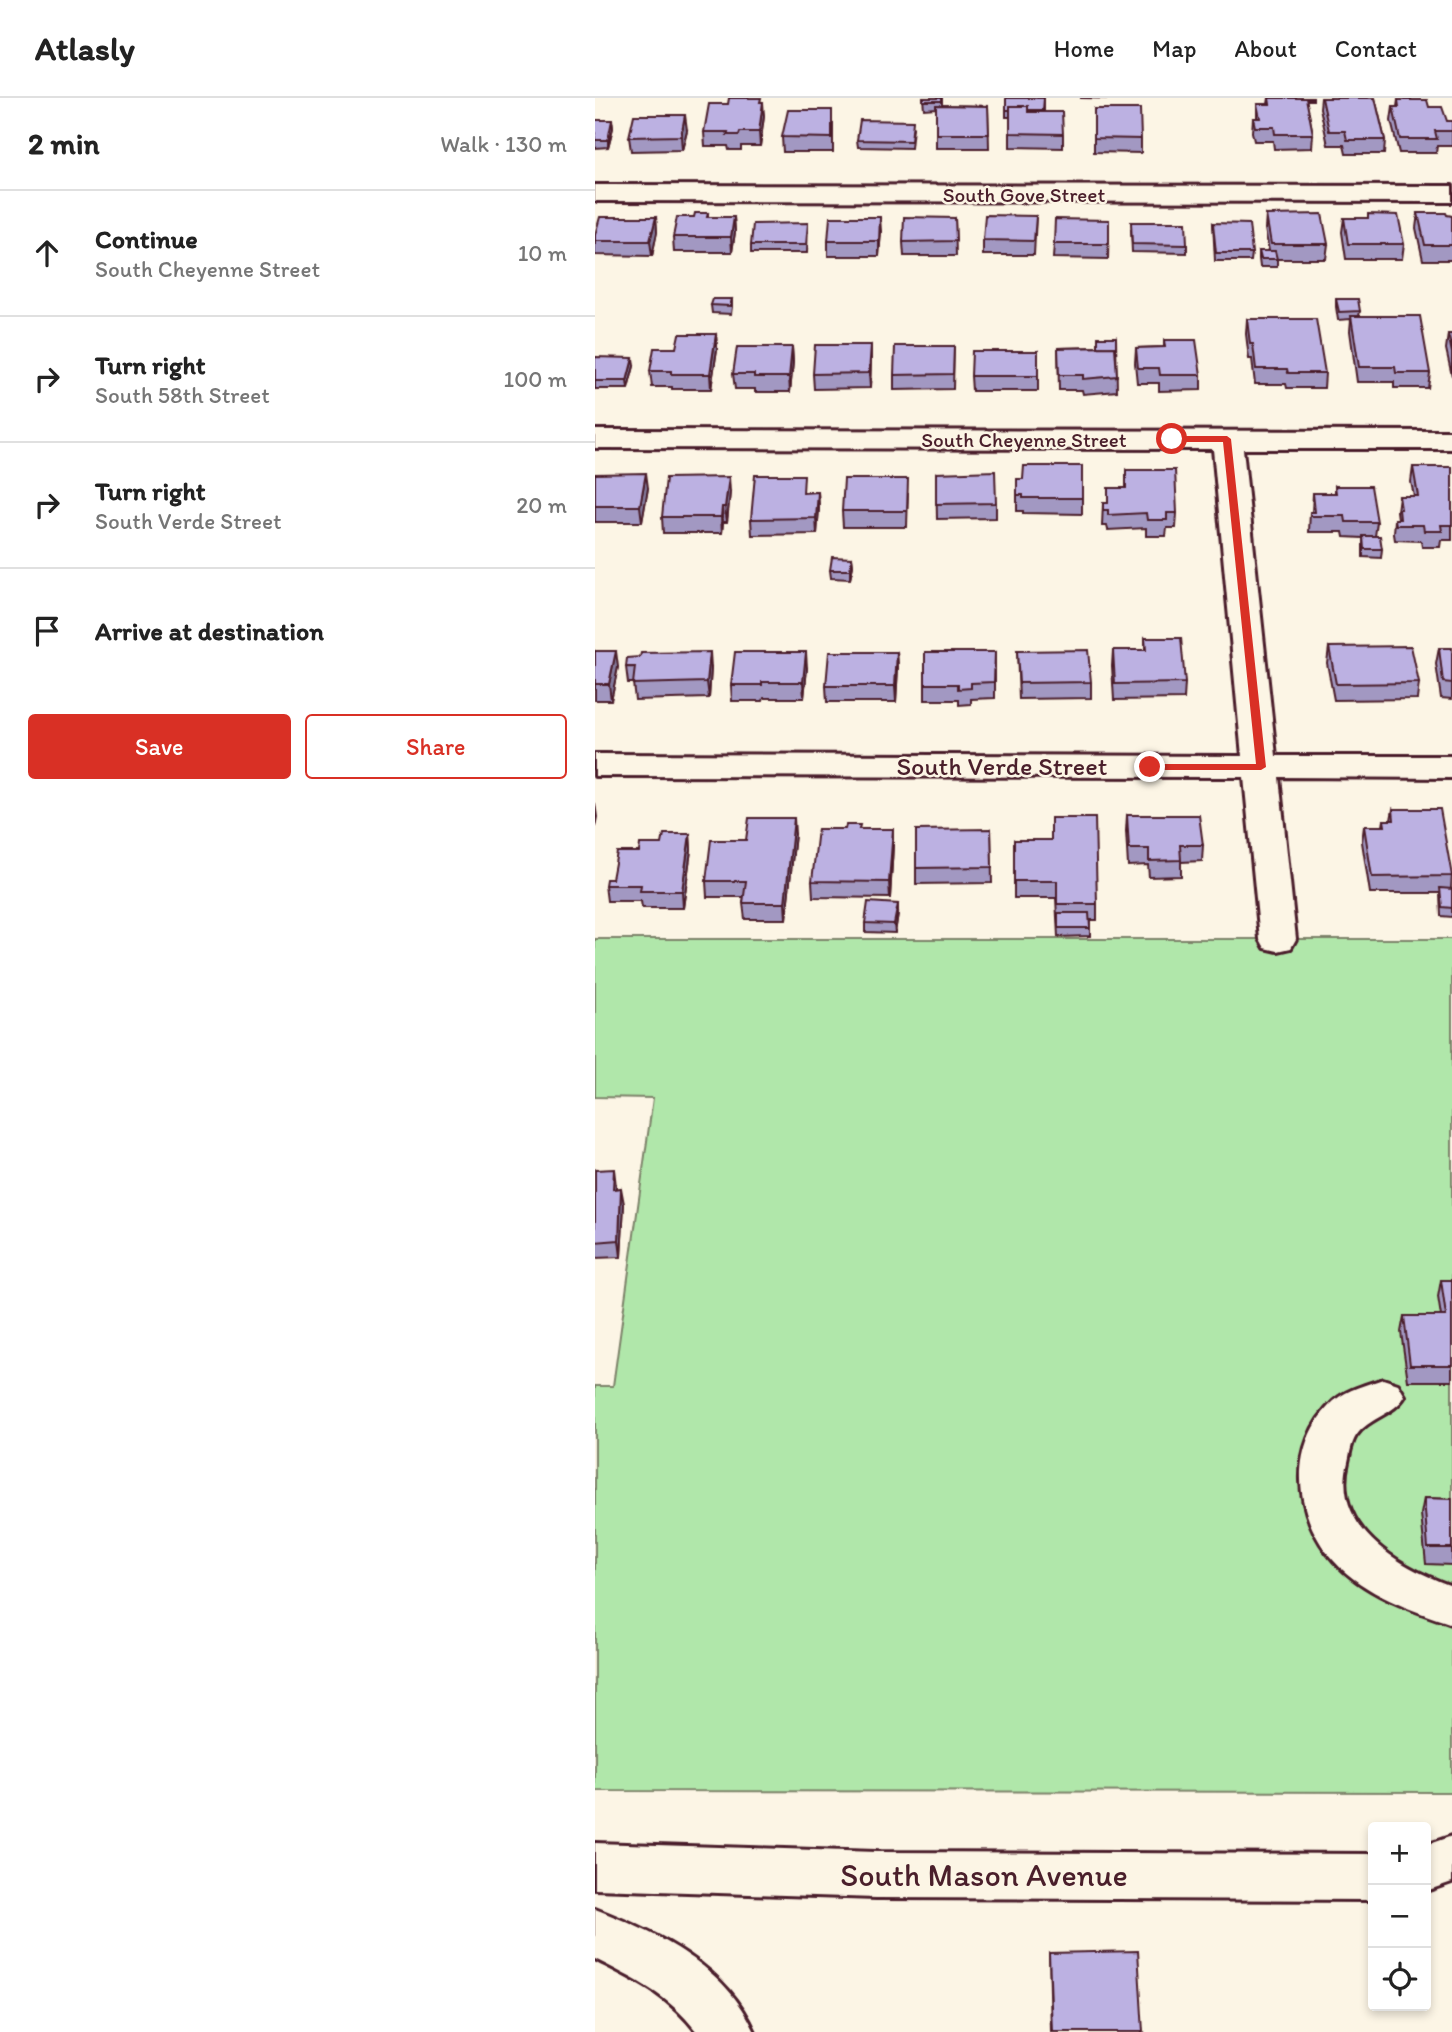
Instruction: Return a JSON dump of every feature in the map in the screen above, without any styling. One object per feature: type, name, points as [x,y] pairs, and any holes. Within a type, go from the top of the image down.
[{"type":"street","name":"South Gove Street","points":[[595,193],[1452,194]]},
{"type":"street","name":"South Cheyenne Street","points":[[595,439],[1452,440]]},
{"type":"street","points":[[1227,439],[1278,939]]},
{"type":"street","name":"South Verde Street","points":[[595,765],[1452,767]]},
{"type":"street","points":[[1383,1396],[1358,1406],[1342,1420],[1334,1433],[1324,1465],[1323,1484],[1327,1510],[1342,1540],[1367,1565],[1392,1582],[1452,1605]]},
{"type":"street","points":[[1431,1866],[1452,1860]]},
{"type":"street","name":"South Mason Avenue","points":[[595,1866],[876,1875],[1368,1877]]},
{"type":"street","points":[[1431,1878],[1452,1878]]},
{"type":"street","points":[[595,1933],[669,1970],[699,1993],[729,2032]]},
{"type":"green space","points":[[595,939],[1452,939],[1452,1792],[595,1791],[595,1386],[613,1386],[653,1098],[595,1097]]},
{"type":"building","points":[[729,98],[761,98],[760,102],[763,102],[759,132],[727,135],[728,132],[704,132],[709,104],[728,104]]},
{"type":"building","points":[[923,98],[942,98],[942,101],[923,101]]},
{"type":"building","points":[[1006,98],[1044,98],[1043,110],[1028,110],[1028,106],[1010,106],[1010,110],[1006,110]]},
{"type":"building","points":[[1269,98],[1306,98],[1313,134],[1275,134],[1274,127],[1255,127],[1253,118],[1260,118],[1257,104],[1270,104]]},
{"type":"building","points":[[1322,98],[1375,98],[1385,140],[1347,140],[1345,131],[1329,131]]},
{"type":"building","points":[[1398,100],[1427,100],[1429,107],[1442,107],[1447,121],[1452,121],[1452,131],[1435,131],[1437,139],[1400,139],[1393,107],[1399,107]]},
{"type":"building","points":[[936,105],[988,106],[989,134],[936,134]]},
{"type":"building","points":[[1010,106],[1028,106],[1028,112],[1062,112],[1063,134],[1010,133]]},
{"type":"building","points":[[1094,109],[1140,109],[1141,139],[1094,138]]},
{"type":"building","points":[[788,110],[832,110],[832,138],[782,137]]},
{"type":"building","points":[[634,115],[685,115],[681,136],[629,137]]},
{"type":"building","points":[[595,120],[612,120],[608,140],[595,140]]},
{"type":"building","points":[[860,120],[913,121],[911,141],[857,140]]},
{"type":"building","points":[[695,213],[708,213],[707,217],[734,217],[731,237],[673,237],[677,217],[694,217]]},
{"type":"building","points":[[1418,213],[1446,213],[1452,216],[1452,245],[1425,245]]},
{"type":"building","points":[[1322,214],[1328,244],[1271,244],[1266,215]]},
{"type":"building","points":[[1368,214],[1398,215],[1404,244],[1348,244],[1344,218],[1368,218]]},
{"type":"building","points":[[985,215],[1036,216],[1034,241],[983,240]]},
{"type":"building","points":[[600,217],[656,217],[650,241],[595,241]]},
{"type":"building","points":[[830,217],[880,217],[879,241],[828,241]]},
{"type":"building","points":[[904,217],[955,218],[956,241],[903,242]]},
{"type":"building","points":[[1055,219],[1109,220],[1109,244],[1054,244]]},
{"type":"building","points":[[1131,222],[1186,222],[1187,245],[1132,244]]},
{"type":"building","points":[[808,223],[806,245],[751,245],[753,224]]},
{"type":"building","points":[[1213,223],[1249,224],[1252,253],[1216,253]]},
{"type":"building","points":[[1259,251],[1275,251],[1277,259],[1261,259]]},
{"type":"building","points":[[713,299],[732,299],[730,306],[711,305]]},
{"type":"building","points":[[1336,299],[1358,299],[1360,311],[1339,312]]},
{"type":"building","points":[[1351,316],[1420,316],[1430,373],[1396,373],[1395,367],[1359,367]]},
{"type":"building","points":[[1247,319],[1316,319],[1325,373],[1288,373],[1287,369],[1256,369]]},
{"type":"building","points":[[679,334],[716,334],[710,374],[650,371],[654,348],[676,348]]},
{"type":"building","points":[[1448,334],[1452,334],[1452,353]]},
{"type":"building","points":[[1098,337],[1116,337],[1116,348],[1098,347]]},
{"type":"building","points":[[1164,340],[1196,340],[1201,375],[1160,375],[1159,368],[1138,368],[1136,348],[1165,347]]},
{"type":"building","points":[[815,345],[871,345],[869,373],[813,374]]},
{"type":"building","points":[[895,346],[954,346],[953,374],[894,375]]},
{"type":"building","points":[[737,347],[792,347],[789,377],[733,374]]},
{"type":"building","points":[[1115,347],[1117,376],[1083,379],[1083,375],[1059,375],[1058,348]]},
{"type":"building","points":[[972,351],[1038,351],[1038,376],[971,376]]},
{"type":"building","points":[[595,357],[633,358],[627,381],[595,381]]},
{"type":"building","points":[[1024,466],[1082,466],[1082,498],[1023,498],[1023,495],[1017,495],[1017,479],[1023,479]]},
{"type":"building","points":[[1413,467],[1452,467],[1452,525],[1441,525],[1442,531],[1424,531],[1423,525],[1396,525],[1395,519],[1400,519],[1399,496],[1418,496]]},
{"type":"building","points":[[1126,470],[1175,470],[1177,513],[1167,513],[1167,520],[1147,520],[1146,513],[1108,515],[1108,510],[1103,510],[1103,503],[1108,503],[1108,488],[1126,488]]},
{"type":"building","points":[[995,471],[996,503],[936,504],[936,473]]},
{"type":"building","points":[[646,473],[640,506],[595,506],[595,474]]},
{"type":"building","points":[[755,475],[804,475],[803,493],[818,492],[816,518],[751,519]]},
{"type":"building","points":[[729,477],[721,517],[662,517],[666,478]]},
{"type":"building","points":[[844,479],[908,479],[907,511],[842,511]]},
{"type":"building","points":[[1335,486],[1371,486],[1377,522],[1346,522],[1345,516],[1310,516],[1310,512],[1315,512],[1313,493],[1336,493]]},
{"type":"building","points":[[1363,536],[1380,536],[1382,549],[1364,549]]},
{"type":"building","points":[[832,557],[852,558],[850,570],[830,570]]},
{"type":"building","points":[[1145,638],[1181,638],[1185,683],[1115,684],[1113,650],[1146,650]]},
{"type":"building","points":[[1411,646],[1419,683],[1336,684],[1329,647]]},
{"type":"building","points":[[1439,648],[1452,648],[1452,683],[1443,682]]},
{"type":"building","points":[[1088,650],[1091,682],[1019,683],[1017,651]]},
{"type":"building","points":[[595,651],[616,651],[609,684],[595,684]]},
{"type":"building","points":[[710,652],[707,682],[633,684],[635,667],[626,667],[627,658],[640,657],[641,653]]},
{"type":"building","points":[[735,652],[806,652],[803,682],[731,685]]},
{"type":"building","points":[[829,652],[897,652],[895,686],[826,686]]},
{"type":"building","points":[[925,652],[995,652],[994,682],[971,683],[971,688],[958,689],[958,684],[925,684]]},
{"type":"building","points":[[1393,809],[1440,809],[1452,876],[1372,877],[1364,826],[1385,826],[1384,820],[1394,820]]},
{"type":"building","points":[[1127,815],[1199,815],[1203,845],[1180,845],[1181,860],[1149,861],[1149,849],[1129,849]]},
{"type":"building","points":[[749,818],[794,818],[785,903],[743,903],[746,881],[706,881],[711,840],[746,840]]},
{"type":"building","points":[[1051,818],[1095,818],[1097,904],[1057,904],[1057,881],[1014,881],[1014,840],[1051,840]]},
{"type":"building","points":[[846,825],[860,825],[859,829],[893,829],[889,882],[812,881],[818,829],[845,829]]},
{"type":"building","points":[[991,829],[992,867],[916,868],[916,830]]},
{"type":"building","points":[[664,834],[690,834],[682,891],[640,891],[641,885],[605,885],[606,879],[612,879],[617,852],[639,852],[640,844],[662,844]]},
{"type":"building","points":[[1440,888],[1452,889],[1452,908],[1442,907]]},
{"type":"building","points":[[868,902],[898,904],[894,924],[865,923]]},
{"type":"building","points":[[1058,913],[1089,913],[1090,928],[1058,928]]},
{"type":"building","points":[[614,1169],[613,1189],[621,1188],[619,1240],[595,1242],[595,1170]]},
{"type":"building","points":[[1441,1280],[1452,1280],[1452,1365],[1410,1365],[1404,1316],[1446,1316]]},
{"type":"building","points":[[1424,1498],[1452,1499],[1452,1548],[1428,1548]]},
{"type":"building","points":[[1138,1951],[1143,2032],[1052,2032],[1049,1953]]},
{"type":"route","points":[[1150,767],[1261,767],[1227,439],[1172,439]]}]
